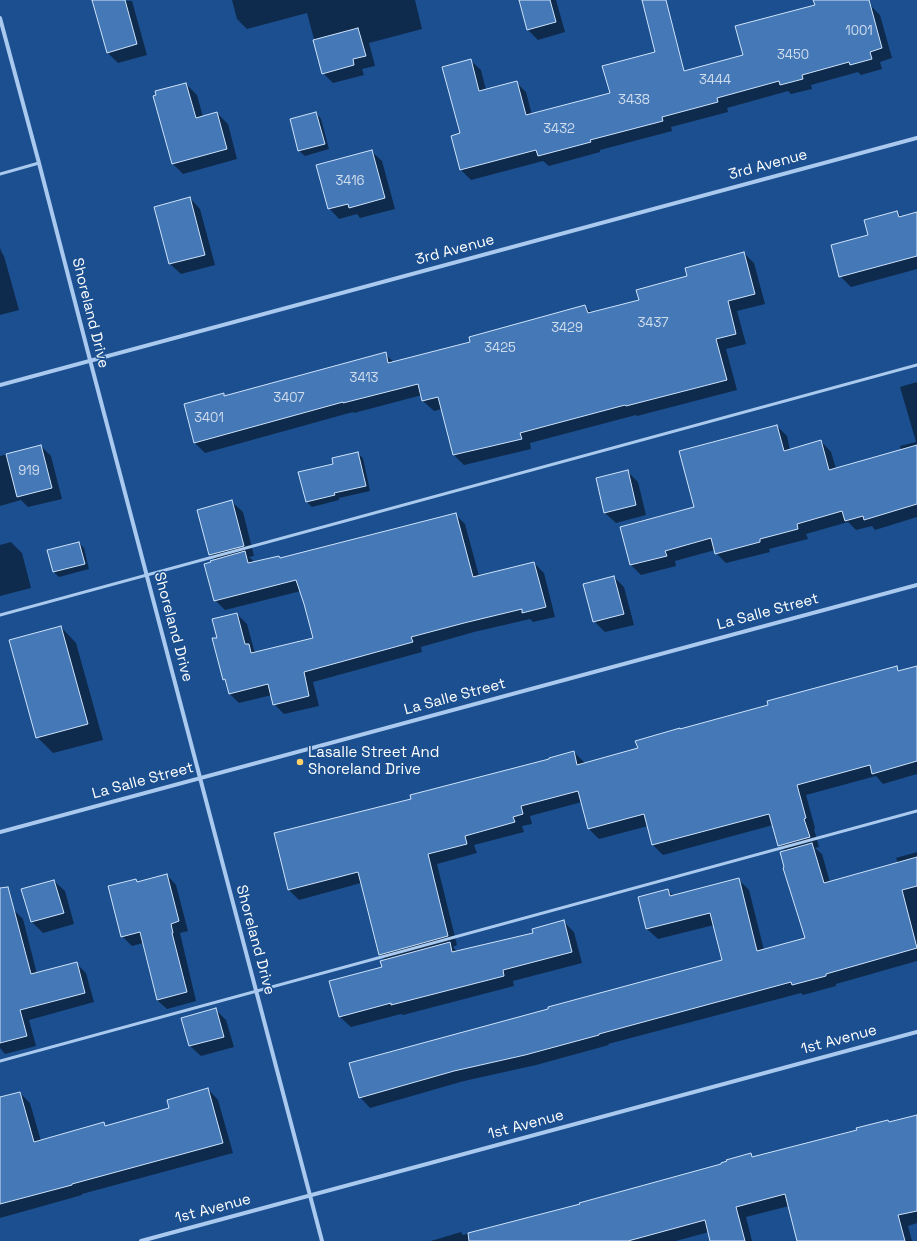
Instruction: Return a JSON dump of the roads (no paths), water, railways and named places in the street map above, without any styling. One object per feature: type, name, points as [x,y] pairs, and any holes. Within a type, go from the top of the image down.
[{"type":"street","name":"Shoreland Drive","points":[[0,18],[322,1241]]},
{"type":"street","name":"3rd Avenue","points":[[0,385],[917,138]]},
{"type":"street","name":"La Salle Street","points":[[0,832],[917,585]]},
{"type":"street","name":"1st Avenue","points":[[141,1241],[917,1032]]},
{"type":"lane","points":[[0,174],[39,164]]},
{"type":"lane","points":[[0,615],[917,365]]},
{"type":"lane","points":[[0,1061],[917,811]]},
{"type":"place","name":"Lasalle Street And Shoreland Drive","points":[[300,762]]}]
